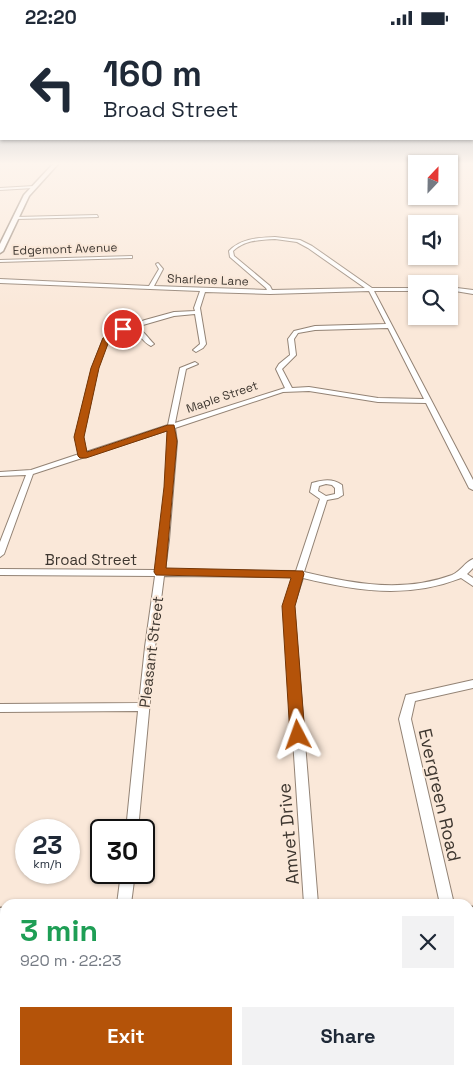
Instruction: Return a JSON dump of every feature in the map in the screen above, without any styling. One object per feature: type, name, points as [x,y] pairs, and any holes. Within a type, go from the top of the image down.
[{"type":"main road","points":[[0,251],[19,212]]},
{"type":"street","points":[[16,218],[98,216]]},
{"type":"street","points":[[270,292],[268,287],[233,257],[231,251],[235,246],[265,238],[285,239],[302,243],[371,290],[473,488]]},
{"type":"street","name":"Edgemont Avenue","points":[[0,261],[130,257]]},
{"type":"street","points":[[150,288],[161,269],[158,264]]},
{"type":"street","name":"Sharlene Lane","points":[[0,281],[203,291],[270,292],[408,289]]},
{"type":"street","points":[[458,290],[473,292]]},
{"type":"street","points":[[196,351],[203,344],[198,302],[203,291]]},
{"type":"street","points":[[83,456],[79,437],[102,345],[111,335],[131,326],[168,315],[198,312]]},
{"type":"street","points":[[131,326],[140,331],[151,344]]},
{"type":"street","points":[[289,389],[279,369],[293,355],[291,339],[296,332],[315,328],[390,326]]},
{"type":"street","name":"Pleasant Street","points":[[133,819],[169,487],[173,441],[171,427],[183,368],[195,364]]},
{"type":"street","name":"Maple Street","points":[[0,474],[30,473],[270,393],[289,389],[316,389],[384,400],[428,401]]},
{"type":"street","points":[[0,554],[30,473]]},
{"type":"street","name":"Amvet Drive","points":[[311,899],[288,606],[324,498]]},
{"type":"street","points":[[473,562],[463,575],[473,583]]},
{"type":"street","name":"Broad Street","points":[[0,572],[299,574],[337,583],[391,590],[419,587],[463,575]]},
{"type":"street","name":"Evergreen Road","points":[[446,899],[404,719],[410,698],[473,684]]},
{"type":"street","points":[[0,708],[144,707]]},
{"type":"street","points":[[125,899],[127,884]]},
{"type":"route","points":[[123,329],[111,335],[102,345],[79,437],[83,456],[171,427],[173,441],[165,540],[160,572],[299,574],[288,606],[298,735]]}]
